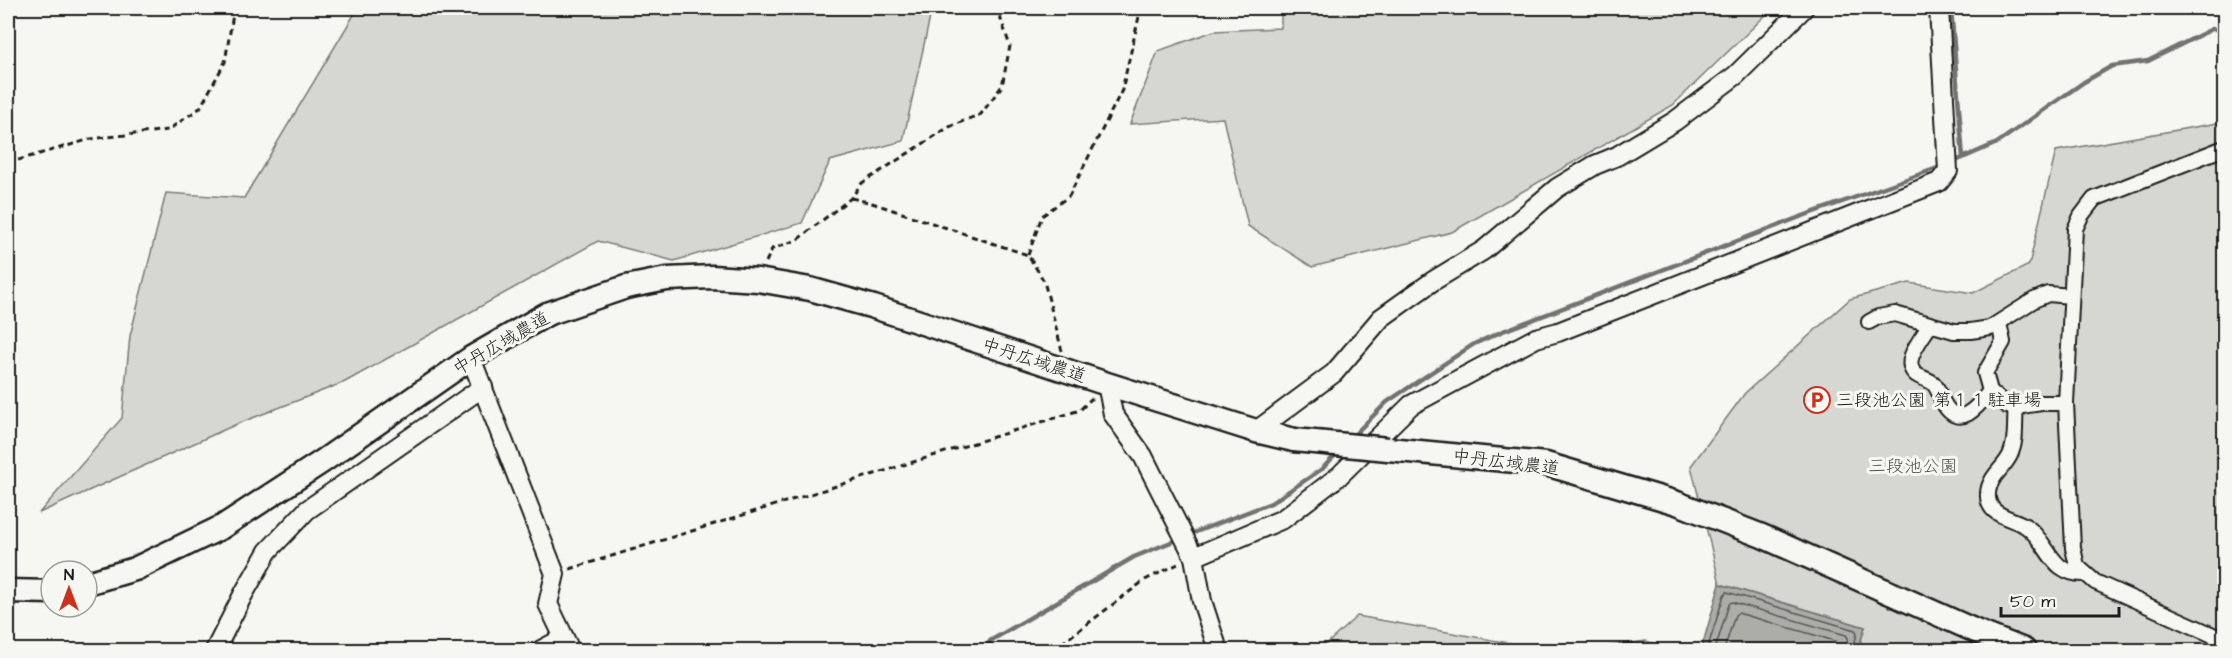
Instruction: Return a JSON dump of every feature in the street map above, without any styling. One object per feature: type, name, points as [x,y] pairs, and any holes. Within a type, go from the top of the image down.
[{"type":"street","points":[[1256,431],[1334,373],[1382,318],[1433,281],[1484,250],[1557,188],[1675,121],[1736,75],[1804,8]]},
{"type":"street","points":[[1194,556],[1283,519],[1339,476],[1411,405],[1536,338],[1558,332],[1938,183],[1948,171],[1939,8]]},
{"type":"street","points":[[2224,148],[2094,199],[2081,216],[2074,229],[2066,403],[2073,548],[2077,566],[2095,582],[2224,640]]},
{"type":"street","name":"中丹広域農道","points":[[99,580],[135,569],[222,527],[471,358],[547,314],[626,287],[667,279],[712,277],[758,280],[810,289],[874,307],[1256,431],[1294,440],[1546,464],[1677,502],[1762,536],[2024,651]]},
{"type":"street","points":[[1869,322],[1878,317],[1895,314],[1954,331],[1971,331],[1990,328],[2034,300],[2048,294],[2071,296]]},
{"type":"street","points":[[1999,323],[2003,342],[1985,374],[2007,406],[2066,403]]},
{"type":"street","points":[[1930,325],[1910,358],[1911,367],[1916,375],[1932,383],[1949,410],[1957,415],[1967,415],[1998,393]]},
{"type":"street","points":[[471,358],[555,574],[548,604],[567,644],[541,651]]},
{"type":"street","points":[[1107,384],[1113,414],[1143,456],[1194,556],[1202,601],[1218,651]]},
{"type":"street","points":[[215,651],[267,551],[308,510],[483,387]]},
{"type":"street","points":[[2016,407],[2016,435],[2010,456],[1995,474],[1988,491],[1988,502],[2002,517],[2027,527],[2059,567],[2072,574],[2085,574]]},
{"type":"street","points":[[8,591],[39,592]]},
{"type":"path","points":[[8,163],[91,139],[168,130],[200,108],[225,62],[234,8]]},
{"type":"path","points":[[758,280],[772,249],[797,240],[851,198],[862,183],[949,127],[981,114],[1002,86],[1010,46],[997,8]]},
{"type":"path","points":[[1028,255],[1042,216],[1069,196],[1122,90],[1141,8]]},
{"type":"path","points":[[851,198],[872,202],[1028,255],[1044,281],[1063,352],[1061,369]]},
{"type":"path","points":[[555,574],[1080,410],[1107,384]]},
{"type":"path","points":[[1053,651],[1145,580],[1194,556]]},
{"type":"green space","points":[[358,8],[932,8],[903,141],[830,161],[802,223],[674,261],[598,241],[345,382],[237,424],[39,513],[122,418],[130,336],[166,193],[244,198]]},
{"type":"green space","points":[[1281,8],[1773,8],[1673,105],[1452,232],[1312,267],[1248,226],[1223,118],[1130,124],[1158,51],[1214,31],[1281,28]]},
{"type":"green space","name":"三段池公園","points":[[2224,122],[2224,650],[1858,650],[1865,627],[1720,584],[1691,466],[1745,393],[1850,299],[1909,283],[1973,293],[2029,265],[2056,151]]},
{"type":"green space","points":[[1357,616],[1548,650],[1320,650]]},
{"type":"green space","points":[[1646,641],[1675,650],[1584,650]]},
{"type":"water","points":[[1720,584],[1865,627],[1858,650],[1701,650]]},
{"type":"waterway","points":[[1951,8],[1963,158]]},
{"type":"waterway","points":[[1951,163],[1997,143],[2084,82],[2112,66],[2148,61],[2212,29],[2224,29]]},
{"type":"waterway","points":[[1351,438],[1387,402],[1474,344],[1800,217],[1943,166]]},
{"type":"waterway","points":[[1188,535],[1271,503],[1322,469],[1339,451]]},
{"type":"waterway","points":[[986,650],[990,641],[1134,557],[1181,538]]},
{"type":"place","name":"三段池公園 第１１駐車場","points":[[1817,400]]}]
